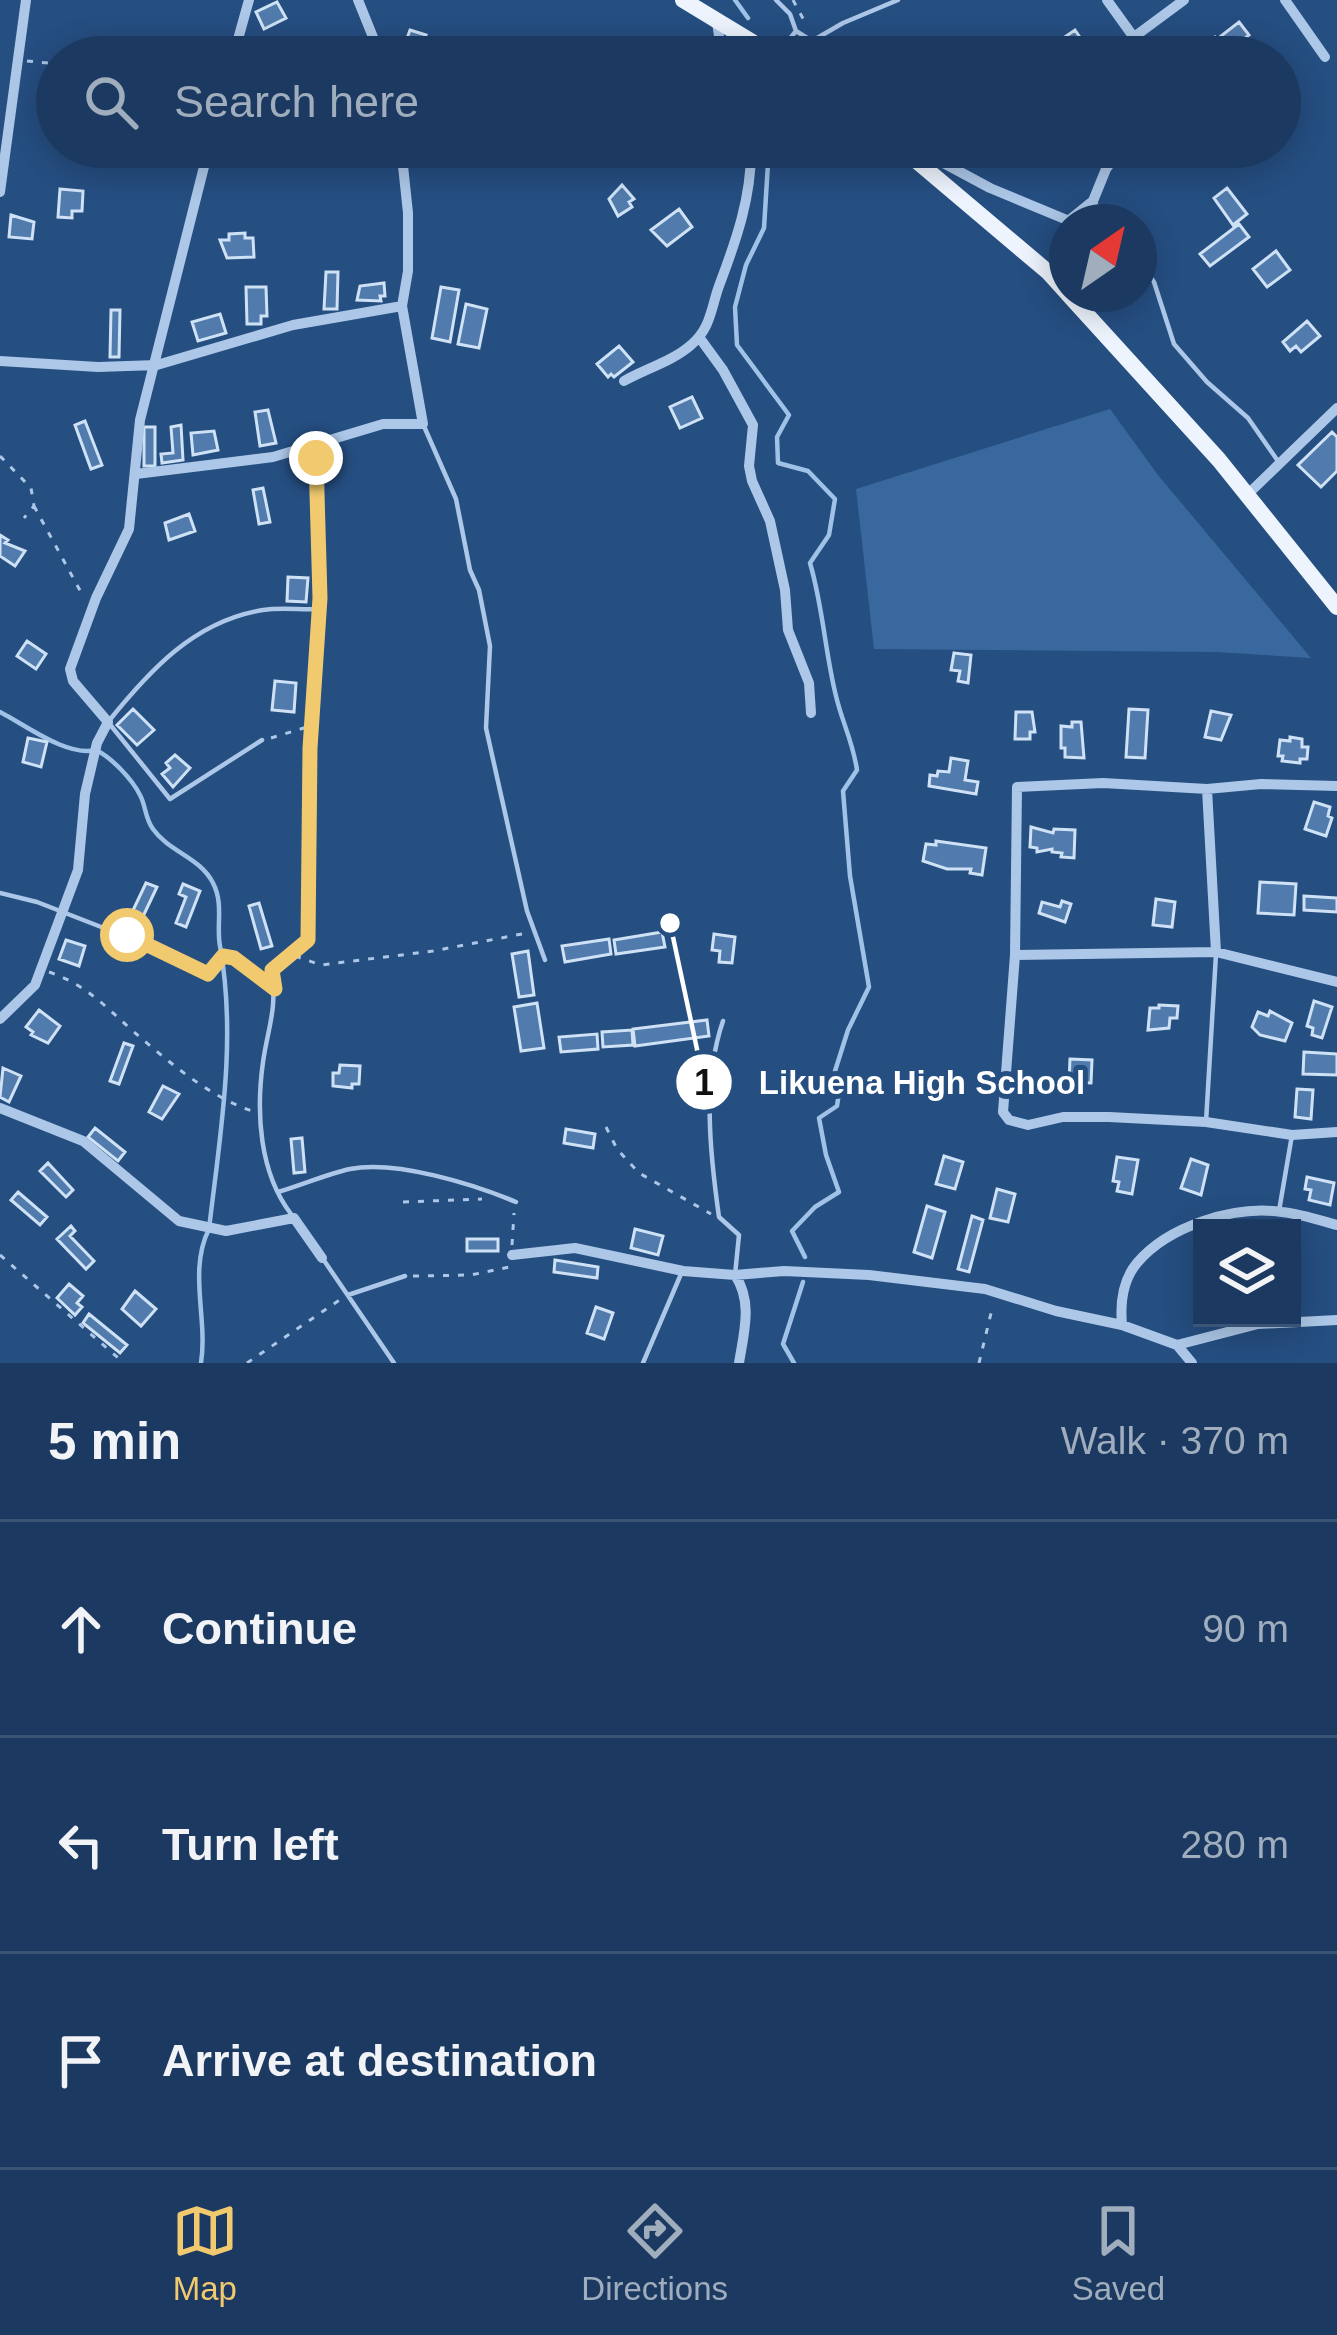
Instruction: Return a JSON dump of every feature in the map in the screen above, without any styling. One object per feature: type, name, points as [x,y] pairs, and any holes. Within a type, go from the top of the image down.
[{"type":"main road","points":[[682,0],[743,36]]},
{"type":"main road","points":[[927,168],[1048,272]]},
{"type":"main road","points":[[1085,312],[1337,607]]},
{"type":"street","points":[[0,192],[26,0]]},
{"type":"street","points":[[239,36],[249,0]]},
{"type":"street","points":[[358,0],[373,36]]},
{"type":"street","points":[[1107,0],[1133,36]]},
{"type":"street","points":[[1137,36],[1184,0]]},
{"type":"street","points":[[1285,0],[1325,57]]},
{"type":"street","points":[[716,19],[719,36]]},
{"type":"street","points":[[0,1019],[35,985],[78,870],[85,794],[108,722],[73,681],[70,669],[92,607],[129,529],[140,420],[203,168]]},
{"type":"street","points":[[136,474],[273,457],[383,424],[423,424],[402,306],[408,271],[403,168]]},
{"type":"street","points":[[624,381],[690,346],[712,318],[735,250],[750,168]]},
{"type":"street","points":[[953,168],[1049,214]]},
{"type":"street","points":[[1090,204],[1107,168]]},
{"type":"street","points":[[0,361],[98,367],[157,364],[293,325],[402,306]]},
{"type":"street","points":[[699,337],[753,425],[752,481],[770,521],[788,630],[809,683],[812,713]]},
{"type":"street","points":[[1246,496],[1337,408]]},
{"type":"street","points":[[1337,786],[1261,784],[1207,789],[1103,783],[1017,787],[1015,955],[1003,1112],[1009,1120],[1028,1125],[1063,1117],[1206,1122],[1292,1135],[1337,1132]]},
{"type":"street","points":[[1207,789],[1216,952]]},
{"type":"street","points":[[1015,955],[1216,952],[1337,982]]},
{"type":"street","points":[[0,1108],[83,1141],[179,1222],[226,1231],[294,1218],[322,1258]]},
{"type":"street","points":[[1122,1325],[1125,1282],[1137,1263],[1166,1239],[1230,1215],[1279,1211],[1337,1225]]},
{"type":"street","points":[[512,1255],[575,1248],[683,1270],[735,1275],[784,1271],[869,1275],[994,1292],[1122,1325],[1178,1345],[1192,1363]]},
{"type":"street","points":[[735,1275],[744,1289],[747,1309],[739,1363]]},
{"type":"street","points":[[1178,1345],[1258,1324],[1337,1320]]},
{"type":"lane","points":[[776,0],[804,36]]},
{"type":"lane","points":[[820,36],[898,0]]},
{"type":"lane","points":[[792,36],[796,31]]},
{"type":"lane","points":[[1157,291],[1174,344],[1248,418],[1280,464]]},
{"type":"lane","points":[[423,424],[456,499],[470,571],[479,590],[490,646],[486,728],[501,803],[545,960]]},
{"type":"lane","points":[[313,721],[319,609],[315,493],[320,442]]},
{"type":"lane","points":[[262,740],[170,800],[108,722],[152,668],[200,632],[262,610],[319,609]]},
{"type":"lane","points":[[0,893],[168,953]]},
{"type":"lane","points":[[1206,1122],[1216,952]]},
{"type":"lane","points":[[272,970],[275,1014],[263,1062],[259,1124],[278,1192],[294,1218]]},
{"type":"lane","points":[[723,1021],[712,1064],[711,1137],[718,1217],[739,1235],[735,1275]]},
{"type":"lane","points":[[1279,1211],[1292,1135]]},
{"type":"lane","points":[[278,1192],[352,1168],[390,1168],[516,1202]]},
{"type":"lane","points":[[322,1258],[394,1363]]},
{"type":"lane","points":[[644,1363],[683,1270]]},
{"type":"lane","points":[[348,1295],[405,1276]]},
{"type":"path","points":[[793,0],[805,18],[808,32],[804,36]]},
{"type":"path","points":[[19,60],[36,62]]},
{"type":"path","points":[[0,456],[31,488],[34,506],[92,607]]},
{"type":"path","points":[[24,518],[34,506]]},
{"type":"path","points":[[262,740],[308,727],[313,721]]},
{"type":"path","points":[[272,970],[308,940],[313,721]]},
{"type":"path","points":[[293,956],[321,965],[433,951],[535,931]]},
{"type":"path","points":[[168,953],[208,974],[223,956],[234,958],[275,989]]},
{"type":"path","points":[[42,970],[70,979],[98,998],[135,1033],[224,1101],[261,1114]]},
{"type":"path","points":[[606,1127],[616,1149],[640,1173],[718,1217]]},
{"type":"path","points":[[403,1202],[477,1202],[495,1193]]},
{"type":"path","points":[[405,1276],[508,1270],[516,1202]]},
{"type":"path","points":[[0,1256],[124,1363]]},
{"type":"path","points":[[979,1363],[994,1292]]},
{"type":"path","points":[[247,1363],[348,1295]]},
{"type":"shaded area","points":[[1110,409],[1158,475],[1311,658],[1217,652],[874,649],[856,489]]},
{"type":"building","points":[[277,2],[286,18],[264,29],[256,12]]},
{"type":"building","points":[[1239,22],[1249,35],[1248,36],[1221,36]]},
{"type":"building","points":[[622,185],[634,199],[629,202],[632,207],[618,216],[609,199]]},
{"type":"building","points":[[1227,188],[1247,214],[1233,225],[1214,198]]},
{"type":"building","points":[[60,189],[83,191],[82,211],[72,211],[72,218],[58,217]]},
{"type":"building","points":[[679,209],[692,227],[667,246],[651,230]]},
{"type":"building","points":[[11,215],[34,222],[32,239],[9,237]]},
{"type":"building","points":[[1239,224],[1249,237],[1210,266],[1200,254]]},
{"type":"building","points":[[245,233],[245,238],[253,238],[254,257],[227,258],[220,240]]},
{"type":"building","points":[[1276,251],[1290,270],[1267,287],[1253,269]]},
{"type":"building","points":[[326,272],[338,272],[337,309],[324,309]]},
{"type":"building","points":[[384,283],[381,301],[357,300],[360,286]]},
{"type":"building","points":[[246,287],[266,287],[267,316],[261,316],[261,324],[247,324]]},
{"type":"building","points":[[441,287],[459,290],[450,342],[432,338]]},
{"type":"building","points":[[466,304],[487,309],[479,348],[458,344]]},
{"type":"building","points":[[111,310],[120,310],[119,357],[110,357]]},
{"type":"building","points":[[220,314],[226,333],[198,341],[192,322]]},
{"type":"building","points":[[1307,321],[1320,336],[1301,352],[1296,346],[1290,351],[1283,342]]},
{"type":"building","points":[[619,346],[633,362],[608,377],[597,364]]},
{"type":"building","points":[[692,397],[702,418],[680,428],[670,407]]},
{"type":"building","points":[[268,410],[276,443],[260,446],[255,412]]},
{"type":"building","points":[[85,421],[102,465],[91,469],[75,425]]},
{"type":"building","points":[[181,425],[183,460],[162,463],[161,454],[173,453],[171,427]]},
{"type":"building","points":[[144,427],[155,427],[155,466],[144,466]]},
{"type":"building","points":[[214,431],[218,450],[193,455],[191,433]]},
{"type":"building","points":[[1332,432],[1337,437],[1337,471],[1321,487],[1298,465]]},
{"type":"building","points":[[263,488],[270,522],[259,524],[253,490]]},
{"type":"building","points":[[189,514],[195,531],[169,540],[165,523]]},
{"type":"building","points":[[0,535],[8,540],[5,543],[25,551],[15,566],[0,556]]},
{"type":"building","points":[[288,577],[308,578],[306,602],[287,601]]},
{"type":"building","points":[[27,641],[46,654],[36,669],[17,656]]},
{"type":"building","points":[[954,653],[971,655],[968,683],[958,681],[960,671],[951,670]]},
{"type":"building","points":[[275,681],[296,683],[294,712],[272,710]]},
{"type":"building","points":[[133,709],[154,730],[137,745],[117,725]]},
{"type":"building","points":[[1129,709],[1148,710],[1145,758],[1126,757]]},
{"type":"building","points":[[1211,711],[1231,715],[1221,740],[1205,737]]},
{"type":"building","points":[[1016,712],[1032,712],[1035,732],[1030,732],[1030,739],[1015,739]]},
{"type":"building","points":[[1072,722],[1081,722],[1084,758],[1065,757],[1065,748],[1061,748],[1061,726],[1072,727]]},
{"type":"building","points":[[1290,737],[1302,739],[1302,747],[1308,747],[1307,759],[1300,763],[1278,756],[1280,740],[1290,741]]},
{"type":"building","points":[[28,738],[47,742],[41,767],[23,762]]},
{"type":"building","points":[[175,755],[190,768],[173,787],[162,774]]},
{"type":"building","points":[[951,758],[968,761],[965,780],[978,782],[976,794],[929,786],[930,775],[949,772]]},
{"type":"building","points":[[1314,802],[1330,807],[1326,836],[1305,829]]},
{"type":"building","points":[[1031,827],[1053,833],[1054,829],[1075,830],[1074,858],[1030,847]]},
{"type":"building","points":[[936,841],[986,848],[982,875],[923,861],[926,844],[936,845]]},
{"type":"building","points":[[1260,882],[1296,884],[1294,915],[1258,913]]},
{"type":"building","points":[[146,883],[157,887],[137,929],[126,925]]},
{"type":"building","points":[[183,884],[200,891],[186,927],[176,923],[186,897],[179,894]]},
{"type":"building","points":[[1304,896],[1337,898],[1337,912],[1304,910]]},
{"type":"building","points":[[1156,899],[1175,902],[1172,927],[1153,925]]},
{"type":"building","points":[[1062,901],[1071,904],[1065,922],[1039,913],[1042,902],[1060,907]]},
{"type":"building","points":[[259,903],[272,946],[261,949],[249,906]]},
{"type":"building","points":[[662,932],[665,947],[616,954],[614,940]]},
{"type":"building","points":[[714,934],[735,937],[732,963],[719,962],[720,951],[712,950]]},
{"type":"building","points":[[609,939],[611,954],[565,962],[562,946]]},
{"type":"building","points":[[66,940],[85,946],[79,966],[59,959]]},
{"type":"building","points":[[528,951],[534,995],[519,997],[512,954]]},
{"type":"building","points":[[1314,1001],[1332,1007],[1322,1038],[1312,1035],[1313,1028],[1307,1026]]},
{"type":"building","points":[[537,1003],[544,1048],[521,1051],[514,1007]]},
{"type":"building","points":[[1178,1006],[1177,1018],[1170,1018],[1169,1028],[1148,1030],[1150,1008]]},
{"type":"building","points":[[39,1010],[60,1026],[48,1043],[26,1027]]},
{"type":"building","points":[[1270,1011],[1292,1023],[1285,1041],[1260,1035],[1252,1027],[1258,1012],[1268,1016]]},
{"type":"building","points":[[707,1020],[709,1036],[635,1046],[633,1029]]},
{"type":"building","points":[[632,1030],[633,1045],[603,1047],[602,1032]]},
{"type":"building","points":[[597,1034],[598,1049],[561,1052],[559,1037]]},
{"type":"building","points":[[124,1043],[133,1046],[119,1084],[110,1081]]},
{"type":"building","points":[[1304,1052],[1337,1054],[1337,1075],[1303,1074]]},
{"type":"building","points":[[1070,1059],[1092,1060],[1091,1083],[1069,1082]]},
{"type":"building","points":[[340,1065],[360,1066],[359,1084],[333,1086],[333,1073],[339,1073]]},
{"type":"building","points":[[3,1068],[21,1076],[9,1102],[0,1097]]},
{"type":"building","points":[[163,1086],[179,1094],[162,1119],[149,1112]]},
{"type":"building","points":[[1297,1089],[1313,1090],[1311,1119],[1295,1117]]},
{"type":"building","points":[[95,1128],[125,1152],[118,1161],[88,1137]]},
{"type":"building","points":[[566,1129],[595,1134],[593,1148],[564,1143]]},
{"type":"building","points":[[302,1138],[305,1172],[294,1173],[291,1139]]},
{"type":"building","points":[[944,1156],[963,1162],[955,1189],[936,1184]]},
{"type":"building","points":[[1117,1157],[1138,1160],[1132,1194],[1117,1191],[1119,1182],[1113,1181]]},
{"type":"building","points":[[1191,1159],[1208,1165],[1201,1195],[1181,1188]]},
{"type":"building","points":[[48,1163],[73,1190],[66,1197],[40,1171]]},
{"type":"building","points":[[1307,1177],[1334,1183],[1330,1205],[1309,1200]]},
{"type":"building","points":[[997,1189],[1015,1194],[1008,1222],[990,1218]]},
{"type":"building","points":[[18,1192],[47,1217],[40,1225],[11,1200]]},
{"type":"building","points":[[927,1206],[945,1212],[932,1258],[914,1252]]},
{"type":"building","points":[[972,1216],[983,1220],[969,1272],[958,1269]]},
{"type":"building","points":[[71,1226],[75,1231],[70,1236],[94,1261],[86,1269],[57,1239]]},
{"type":"building","points":[[635,1229],[663,1236],[658,1255],[631,1248]]},
{"type":"building","points":[[467,1239],[498,1239],[498,1251],[467,1251]]},
{"type":"building","points":[[555,1260],[598,1267],[597,1278],[554,1272]]},
{"type":"building","points":[[69,1284],[83,1296],[75,1315],[57,1298]]},
{"type":"building","points":[[135,1291],[156,1309],[141,1326],[122,1309]]},
{"type":"building","points":[[596,1307],[613,1313],[604,1339],[587,1333]]},
{"type":"building","points":[[89,1314],[127,1345],[120,1353],[83,1323]]},
{"type":"waterway","points":[[735,0],[748,18]]},
{"type":"waterway","points":[[768,168],[764,228],[746,265],[735,307],[737,345],[789,415],[777,437],[778,463],[808,471],[835,499],[829,535],[810,563],[836,696],[857,770],[843,791],[850,876],[869,987],[835,1071],[840,1086],[837,1106],[819,1118],[839,1192],[815,1207],[792,1231],[805,1257]]},
{"type":"waterway","points":[[0,712],[60,745],[96,750],[108,758],[136,789],[153,829],[200,867],[216,891],[227,1052],[209,1229],[200,1261],[201,1363]]},
{"type":"waterway","points":[[794,1363],[783,1344],[803,1282]]},
{"type":"place","name":"Likuena High School","points":[[670,923]]},
{"type":"route","points":[[127,935],[208,974],[223,956],[234,958],[275,989],[272,970],[308,940],[310,748],[320,598],[316,458]]}]
